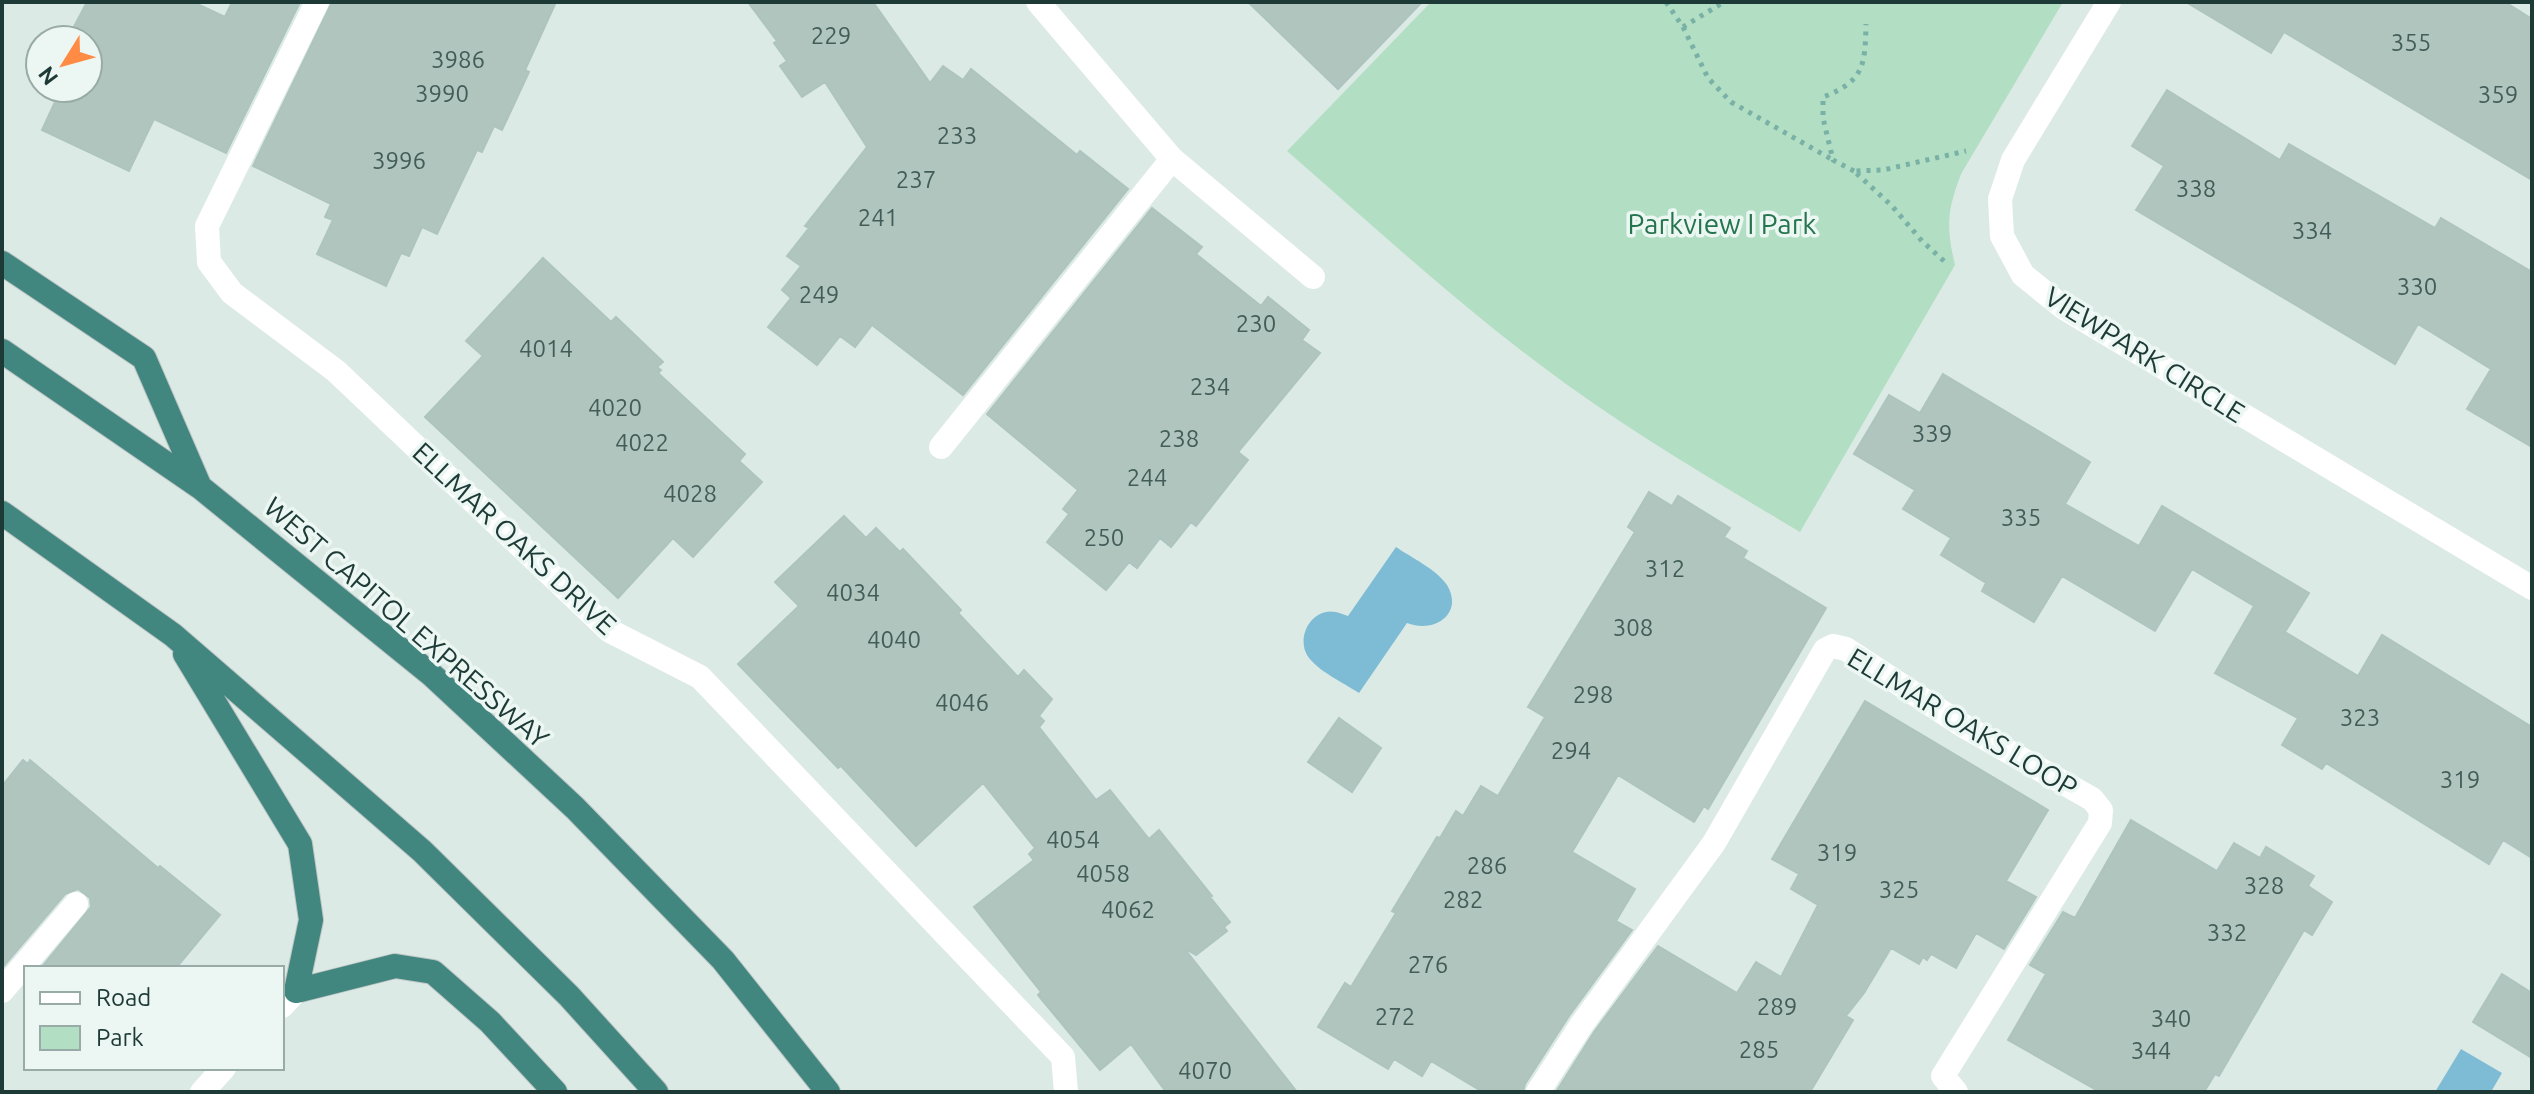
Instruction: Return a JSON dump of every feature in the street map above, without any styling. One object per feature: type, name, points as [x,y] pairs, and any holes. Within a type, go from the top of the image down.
[{"type":"highway","points":[[2,263],[144,358],[200,487]]},
{"type":"highway","name":"WEST CAPITOL EXPRESSWAY","points":[[2,351],[200,487],[432,675],[575,808],[723,960],[828,1092]]},
{"type":"highway","points":[[2,513],[173,635],[422,851],[569,996],[656,1092]]},
{"type":"highway","points":[[173,635],[300,844],[311,920],[289,999]]},
{"type":"highway","points":[[289,999],[366,971],[395,966],[433,972],[490,1022],[555,1092]]},
{"type":"street","name":"ELLMAR OAKS DRIVE","points":[[317,2],[207,226],[209,262],[232,293],[336,371],[610,631],[700,677],[1063,1057],[1066,1092]]},
{"type":"street","points":[[1038,2],[1172,159],[1313,277]]},
{"type":"street","name":"VIEWPARK CIRCLE","points":[[2109,2],[2013,160],[2000,199],[2002,236],[2023,275],[2064,308],[2532,588]]},
{"type":"street","points":[[941,447],[1172,159]]},
{"type":"street","name":"ELLMAR OAKS LOOP","points":[[1538,1092],[1582,1024],[1714,843],[1825,650],[1833,646],[1846,649],[1962,725],[2092,799],[2101,810],[2100,823],[1943,1076],[1956,1092]]},
{"type":"street","points":[[2,991],[76,904]]},
{"type":"street","points":[[202,1092],[222,1070]]},
{"type":"path","points":[[1666,2],[1683,27],[1708,78],[1731,102],[1854,171],[1944,261]]},
{"type":"path","points":[[1683,27],[1724,2]]},
{"type":"path","points":[[1833,160],[1823,118],[1823,97],[1841,90],[1865,62],[1866,24]]},
{"type":"path","points":[[1854,171],[1898,167],[1966,151]]},
{"type":"green space","name":"Parkview I Park","points":[[1431,2],[2063,2],[1961,174],[1949,219],[1955,265],[1800,532],[1635,431],[1539,364],[1442,287],[1287,151]]},
{"type":"water","points":[[1396,547],[1442,579],[1451,595],[1452,604],[1444,619],[1436,623],[1417,626],[1407,623],[1359,693],[1311,661],[1304,647],[1305,631],[1320,614],[1336,612],[1348,616]]},
{"type":"water","points":[[2461,1049],[2502,1073],[2491,1092],[2435,1092]]},
{"type":"building","points":[[87,2],[193,2],[225,17],[232,2],[300,2],[226,153],[154,119],[129,171],[42,130],[54,104],[104,104],[104,24],[75,24]]},
{"type":"building","points":[[332,2],[556,2],[502,130],[494,126],[482,152],[477,150],[437,234],[422,227],[409,256],[401,253],[386,286],[317,254],[333,220],[325,217],[331,204],[253,166]]},
{"type":"building","points":[[748,2],[873,2],[930,83],[943,66],[963,80],[971,69],[1077,155],[1080,151],[1128,189],[963,395],[872,325],[855,347],[840,336],[817,365],[768,327],[791,298],[782,290],[801,266],[787,256],[809,228],[805,226],[867,147],[825,82],[802,97],[780,66],[787,61],[774,43],[777,41]]},
{"type":"building","points":[[1248,2],[1422,2],[1338,89]]},
{"type":"building","points":[[2186,2],[2505,2],[2532,19],[2532,180],[2284,32],[2271,53]]},
{"type":"building","points":[[2167,90],[2280,160],[2289,144],[2435,228],[2441,218],[2532,272],[2532,447],[2467,409],[2491,369],[2418,324],[2395,364],[2136,210],[2164,166],[2132,146]]},
{"type":"building","points":[[1152,208],[1202,247],[1196,254],[1261,306],[1268,297],[1309,330],[1302,340],[1320,353],[1238,452],[1248,460],[1196,526],[1191,522],[1171,547],[1160,538],[1137,568],[1129,562],[1106,590],[1047,542],[1069,514],[1063,509],[1078,490],[987,414]]},
{"type":"building","points":[[543,258],[611,322],[616,317],[663,362],[657,367],[661,370],[658,373],[745,454],[739,461],[762,482],[693,557],[673,538],[618,598],[425,417],[483,356],[466,341]]},
{"type":"building","points":[[1943,374],[2090,462],[2065,504],[2139,546],[2162,506],[2309,593],[2285,632],[2358,676],[2382,635],[2532,727],[2532,858],[2503,840],[2489,864],[2326,763],[2322,769],[2282,745],[2298,718],[2215,673],[2254,606],[2192,569],[2155,631],[2062,576],[2034,622],[1982,591],[1986,583],[1941,555],[1951,538],[1903,509],[1915,490],[1854,454],[1889,395],[1920,413]]},
{"type":"building","points":[[1649,492],[1672,506],[1678,496],[1730,528],[1724,537],[1747,551],[1743,558],[1826,608],[1708,809],[1704,806],[1694,822],[1618,775],[1572,852],[1635,889],[1616,921],[1632,930],[1569,1016],[1525,1084],[1523,1092],[1483,1092],[1431,1061],[1422,1076],[1394,1059],[1388,1069],[1318,1027],[1345,983],[1351,987],[1396,913],[1392,911],[1456,811],[1463,816],[1481,786],[1498,796],[1545,717],[1528,707],[1635,532],[1628,527]]},
{"type":"building","points":[[844,516],[866,538],[876,528],[900,552],[903,549],[1018,677],[1024,670],[1052,699],[1039,716],[1044,721],[1039,727],[1096,800],[1110,790],[1149,839],[1159,830],[1212,896],[1230,922],[1224,927],[1227,931],[1196,955],[1184,948],[1297,1092],[1166,1092],[1131,1044],[1100,1070],[1038,995],[1041,992],[974,907],[1034,860],[1029,854],[1035,848],[983,783],[916,846],[738,664],[799,606],[775,582]]},
{"type":"building","points":[[1865,701],[2048,810],[2006,881],[2036,897],[2004,949],[1976,933],[1956,968],[1931,954],[1927,960],[1923,957],[1919,964],[1891,948],[1846,1016],[1853,1020],[1810,1092],[1556,1092],[1594,1032],[1658,946],[1737,993],[1756,962],[1781,977],[1818,905],[1791,889],[1799,874],[1772,859]]},
{"type":"building","points":[[1339,718],[1381,748],[1352,792],[1308,762]]},
{"type":"building","points":[[23,760],[28,764],[30,760],[158,868],[160,866],[220,915],[178,966],[43,966],[91,907],[90,898],[78,889],[65,894],[2,968],[2,786]]},
{"type":"building","points":[[2131,820],[2217,871],[2234,843],[2260,858],[2266,847],[2314,876],[2308,886],[2332,902],[2312,935],[2304,930],[2219,1076],[2215,1074],[2204,1092],[2100,1092],[2008,1040],[2046,974],[2030,965],[2063,912],[2075,918]]},
{"type":"building","points":[[2502,974],[2532,993],[2532,1058],[2473,1022]]}]
